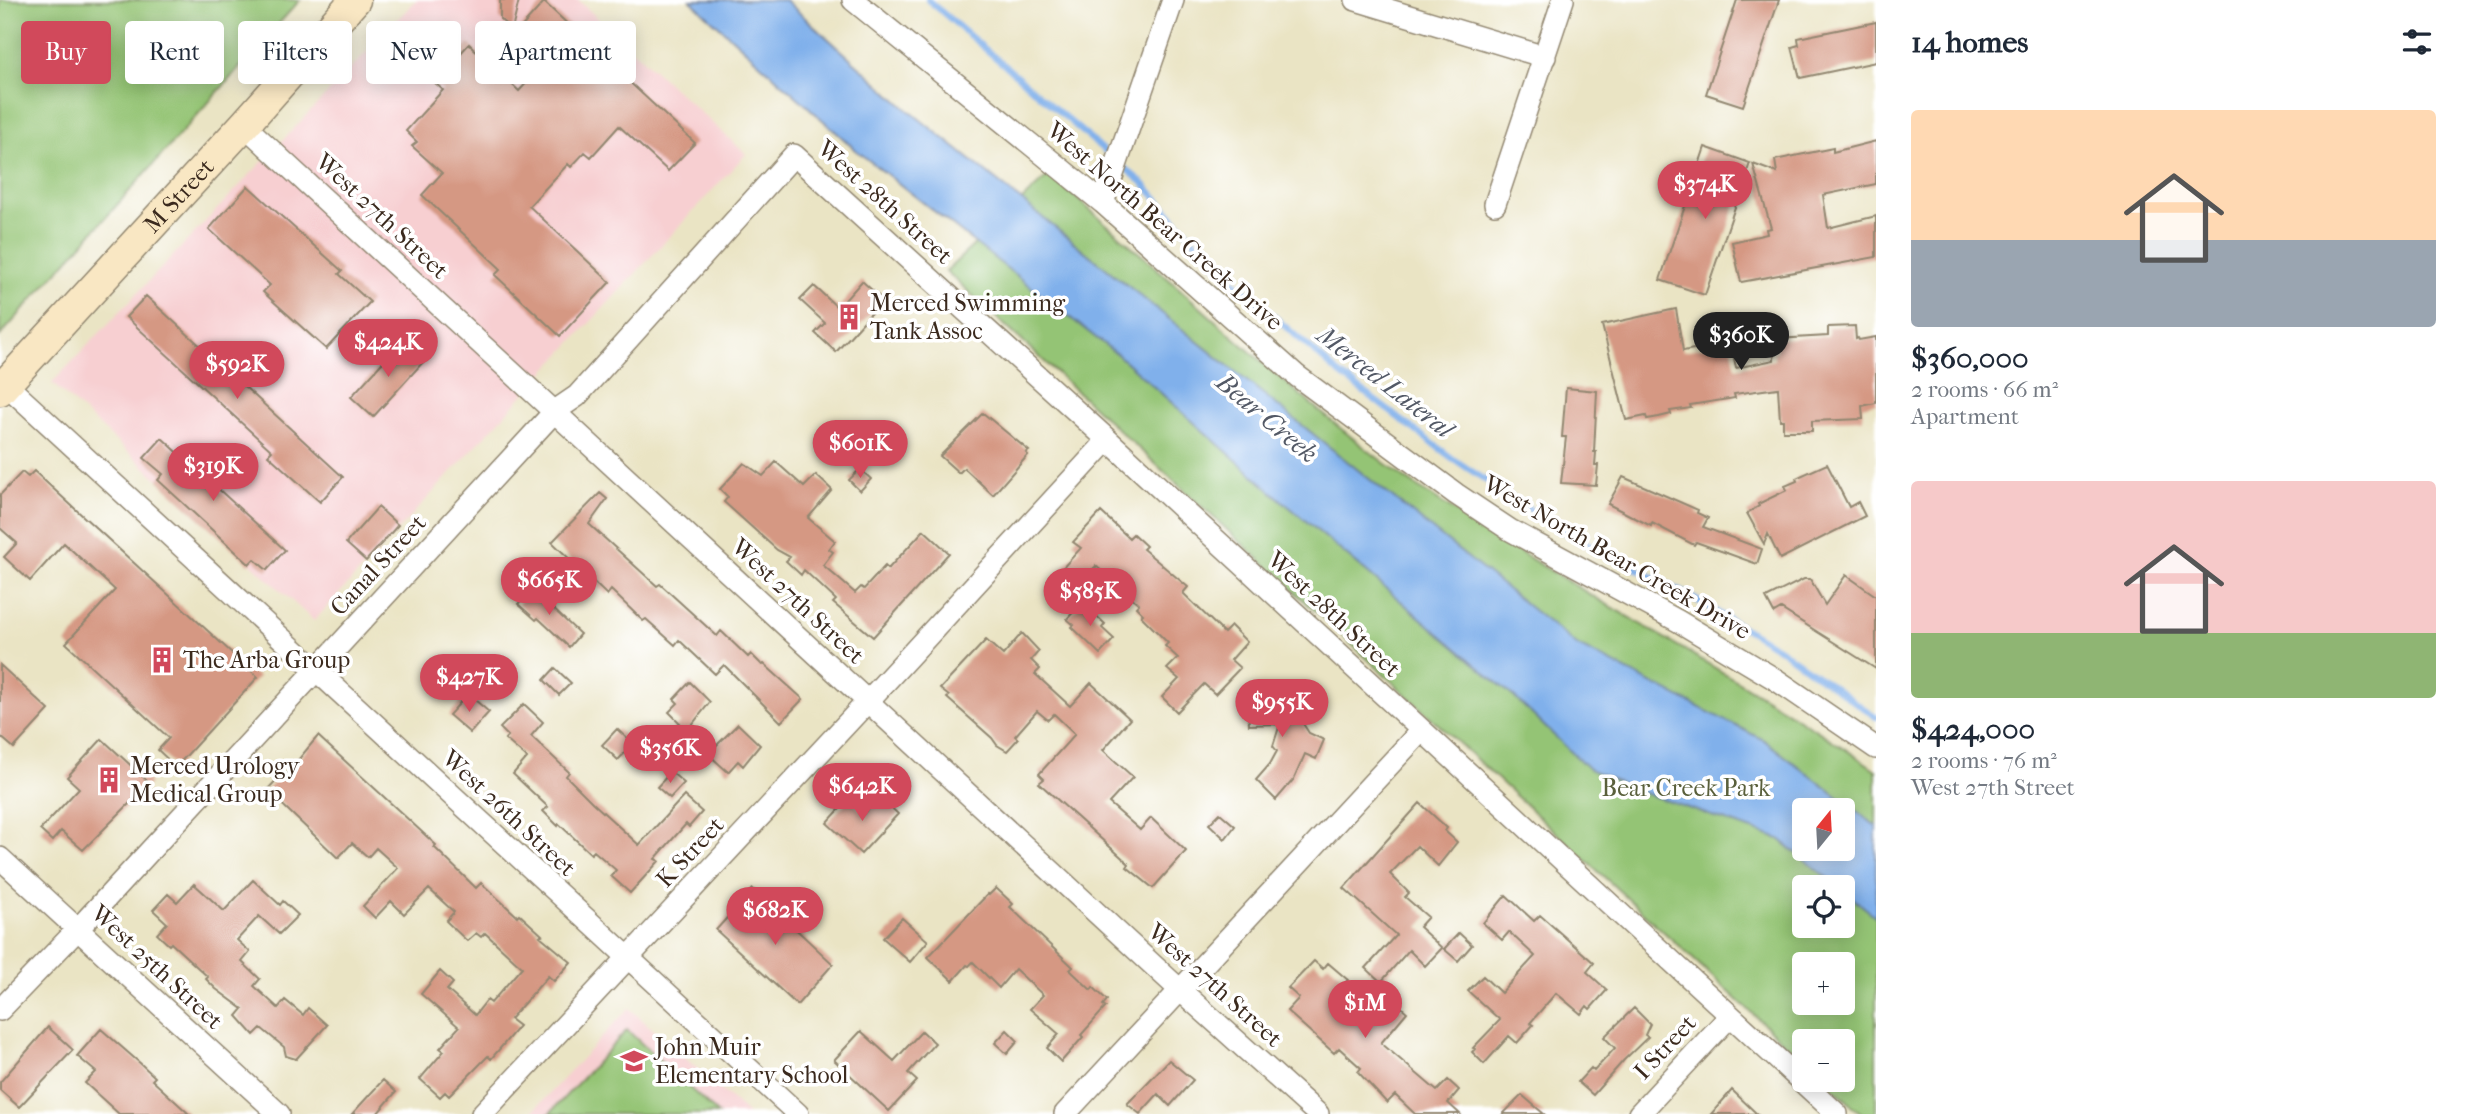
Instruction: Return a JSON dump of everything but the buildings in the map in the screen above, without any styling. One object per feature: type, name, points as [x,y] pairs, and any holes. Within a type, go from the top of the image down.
[{"type":"street","name":"M Street","points":[[2,385],[244,125],[355,0]]},
{"type":"street","name":"West North Bear Creek Drive","points":[[853,0],[1105,196],[1297,376],[1456,494],[1510,530],[1678,621],[1775,680],[1876,748]]},
{"type":"street","points":[[1105,196],[1173,0]]},
{"type":"street","points":[[1356,0],[1545,57]]},
{"type":"street","points":[[1495,204],[1563,0]]},
{"type":"street","name":"West 27th Street","points":[[244,125],[1180,990],[1318,1114]]},
{"type":"street","name":"Canal Street","points":[[0,1010],[78,929],[555,411],[577,396],[794,155]]},
{"type":"street","name":"West 28th Street","points":[[794,155],[1108,440],[1837,1114]]},
{"type":"street","name":"West 26th Street","points":[[2,385],[317,670],[798,1114]]},
{"type":"street","name":"K Street","points":[[482,1114],[1108,440]]},
{"type":"street","points":[[1065,1114],[1422,731]]},
{"type":"street","name":"West 25th Street","points":[[0,858],[279,1114]]},
{"type":"street","name":"I Street","points":[[1639,1114],[1730,1016]]},
{"type":"shaded area","points":[[416,0],[578,0],[601,21],[475,21],[475,84],[636,84],[636,53],[746,154],[314,621],[52,383],[336,84],[352,84],[352,67],[366,53],[366,84],[461,84],[461,21],[396,21]]},
{"type":"shaded area","name":"John Muir Elementary School","points":[[629,1008],[748,1114],[530,1114]]},
{"type":"green space","points":[[0,0],[300,0],[281,21],[238,21],[238,69],[0,336]]},
{"type":"green space","name":"Bear Creek Park","points":[[1049,175],[1265,365],[1408,481],[1524,555],[1777,706],[1876,770],[1876,1114],[1862,1114],[1837,1092],[1855,1092],[1855,1029],[1792,1029],[1792,1050],[946,271]]},
{"type":"green space","name":"John Muir Elementary School","points":[[627,1030],[718,1114],[549,1114]]},
{"type":"water","name":"Bear Creek","points":[[690,0],[785,0],[907,109],[1578,646],[1764,740],[1840,798],[1792,798],[1792,849],[1779,839],[1644,793],[1589,769],[1514,697],[1280,499],[1118,355],[857,151]]},
{"type":"water","points":[[1855,810],[1876,826],[1876,917],[1855,900],[1855,875],[1824,875],[1806,861],[1855,861]]},
{"type":"waterway","name":"Merced Lateral","points":[[928,0],[1113,158]]},
{"type":"waterway","name":"Merced Lateral","points":[[1121,165],[1142,182],[1219,268],[1336,371],[1452,458],[1561,530],[1688,595],[1778,648],[1876,717]]},
{"type":"place","name":"Merced Swimming Tank Assoc","points":[[849,317]]},
{"type":"place","name":"The Arba Group","points":[[162,660]]},
{"type":"place","name":"Merced Urology Medical Group","points":[[109,780]]},
{"type":"place","name":"John Muir Elementary School","points":[[634,1061]]}]
